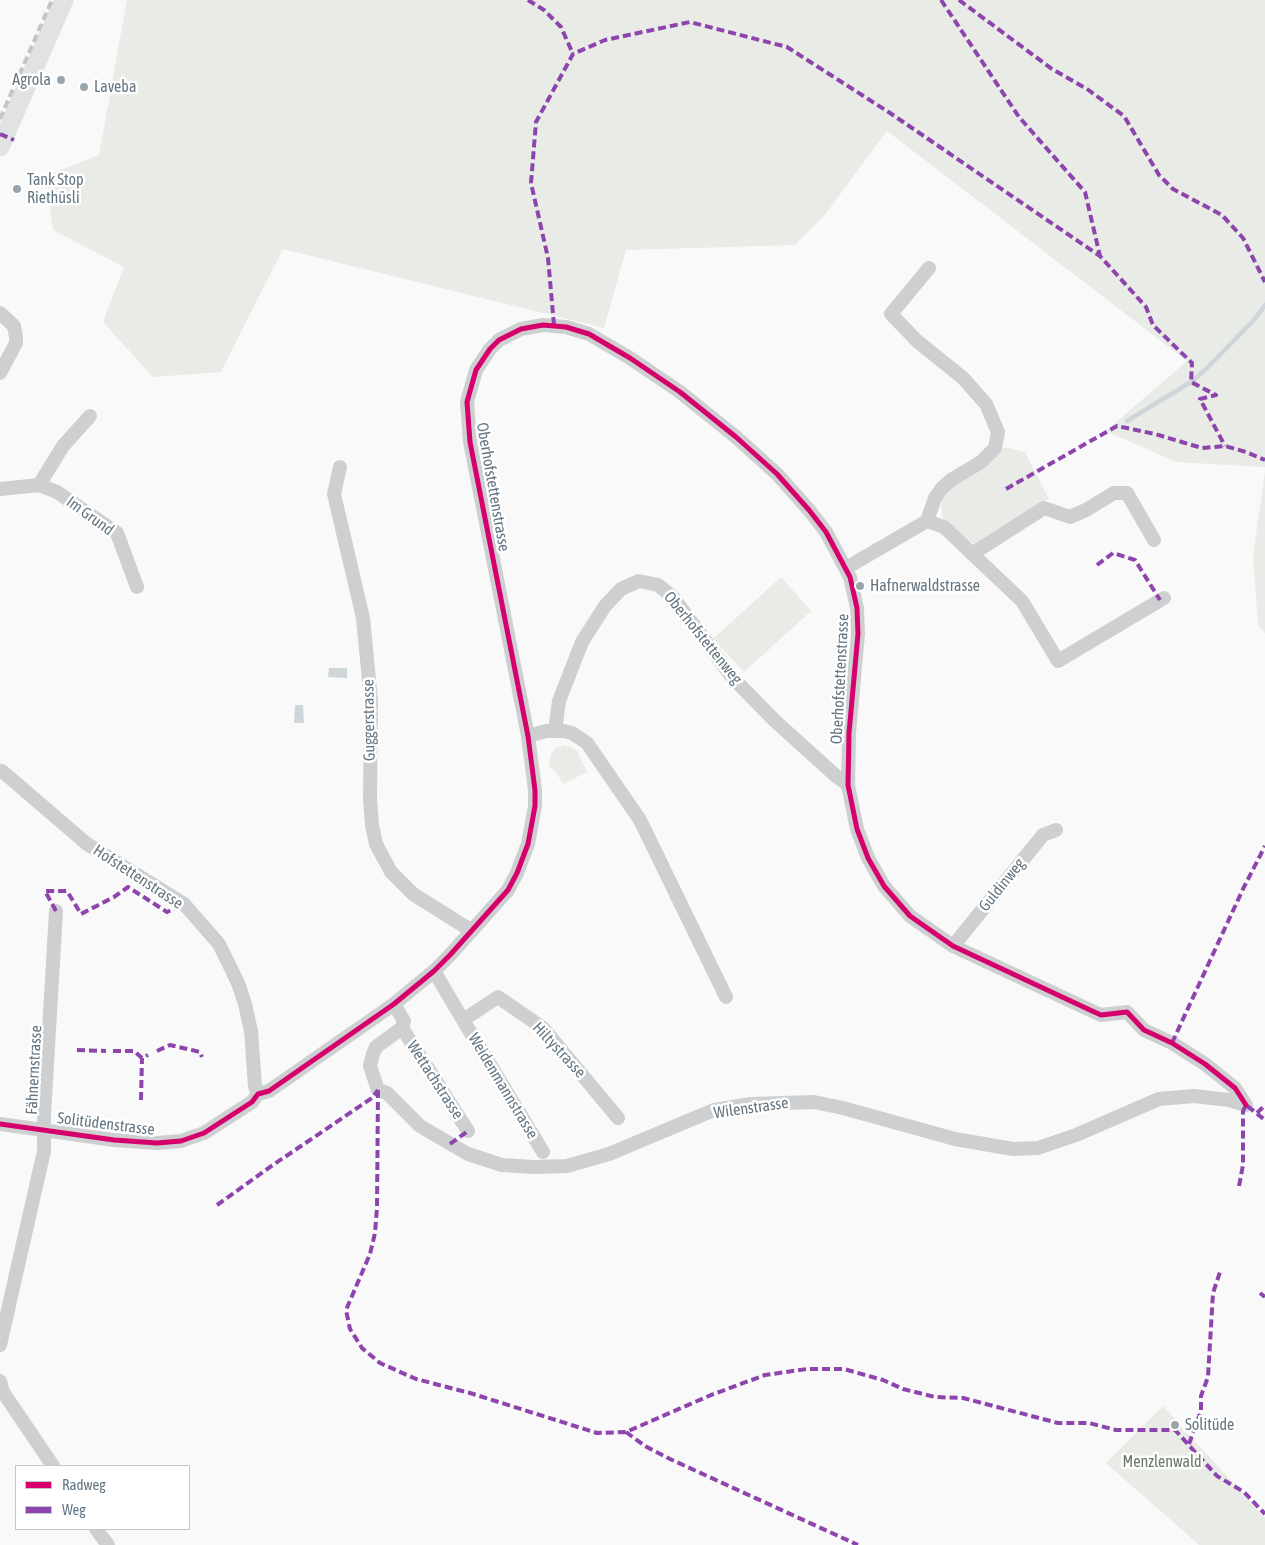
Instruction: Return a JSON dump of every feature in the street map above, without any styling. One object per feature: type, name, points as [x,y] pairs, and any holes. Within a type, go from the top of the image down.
[{"type":"main road","points":[[0,147],[64,0]]},
{"type":"street","points":[[846,568],[927,521],[935,498],[942,488],[951,480],[981,462],[995,448],[998,432],[986,404],[963,378],[917,342],[891,314],[929,268]]},
{"type":"street","points":[[0,313],[14,326],[16,343],[0,373]]},
{"type":"street","name":"Oberhofstettenstrasse","points":[[356,1031],[394,1004],[434,971],[472,931],[508,890],[525,852],[531,829],[536,790],[528,736],[470,442],[467,413],[468,392],[476,370],[490,349],[520,329],[544,325],[566,327],[589,334],[630,358],[673,388],[736,437],[777,474],[826,532],[846,568],[853,586],[857,608],[858,634],[849,733],[848,785],[857,829],[868,858],[884,886],[910,916],[953,946],[1101,1015],[1127,1012],[1144,1030],[1172,1043],[1206,1064],[1235,1088],[1246,1105]]},
{"type":"street","points":[[0,489],[39,485],[63,446],[90,416]]},
{"type":"street","name":"Guggerstrasse","points":[[340,467],[334,494],[363,618],[371,701],[370,799],[376,844],[391,872],[413,894],[472,931]]},
{"type":"street","name":"Im Grund","points":[[39,485],[57,492],[117,533],[137,587]]},
{"type":"street","points":[[972,554],[1044,508],[1070,518],[1114,493],[1127,493],[1154,540]]},
{"type":"street","points":[[927,521],[944,526],[1022,601],[1058,661],[1164,598]]},
{"type":"street","name":"Oberhofstettenweg","points":[[555,730],[559,701],[582,642],[605,606],[621,589],[639,581],[658,585],[673,597],[732,677],[774,720],[848,785]]},
{"type":"street","points":[[528,736],[555,730],[572,734],[587,742],[640,820],[726,997]]},
{"type":"street","name":"Hofstettenstrasse","points":[[2,771],[87,844],[184,904],[219,944],[238,983],[245,1004],[251,1031],[254,1086],[258,1094]]},
{"type":"street","name":"Guldinweg","points":[[953,946],[1043,835],[1056,830]]},
{"type":"street","name":"Fähnernstrasse","points":[[0,1345],[44,1151],[44,1114],[56,911]]},
{"type":"street","points":[[434,971],[463,1020]]},
{"type":"street","name":"Hiltystrasse","points":[[463,1020],[498,998],[543,1028],[618,1118]]},
{"type":"street","points":[[394,1004],[404,1021],[402,1028]]},
{"type":"street","name":"Weidenmannstrasse","points":[[463,1020],[543,1152]]},
{"type":"street","name":"Wilenstrasse","points":[[402,1028],[376,1047],[372,1054],[370,1066],[378,1090],[387,1093],[420,1126],[468,1154],[502,1165],[533,1167],[567,1166],[609,1154],[714,1110],[751,1104],[814,1102],[843,1108],[955,1139],[1013,1149],[1038,1148],[1076,1135],[1159,1099],[1194,1096],[1229,1100],[1246,1105]]},
{"type":"street","name":"Wettachstrasse","points":[[402,1028],[468,1131]]},
{"type":"street","name":"Solitüdenstrasse","points":[[0,1124],[114,1140],[157,1143],[181,1141],[215,1127],[252,1102],[258,1094],[270,1091],[356,1031]]},
{"type":"street","points":[[0,1381],[3,1392],[52,1465]]},
{"type":"street","points":[[97,1530],[108,1545]]},
{"type":"green space","points":[[127,0],[1265,0],[1265,467],[1176,462],[1106,431],[1187,361],[887,131],[824,216],[795,245],[626,250],[604,328],[283,249],[221,372],[153,377],[103,322],[124,267],[53,230],[46,176],[99,155]]},
{"type":"green space","points":[[1004,447],[1025,452],[1049,499],[975,544],[963,538],[942,517],[941,497],[950,487],[985,467]]},
{"type":"green space","points":[[1265,471],[1265,633],[1258,625],[1253,556]]},
{"type":"green space","points":[[781,577],[811,611],[744,672],[713,639]]},
{"type":"green space","points":[[564,745],[577,751],[587,772],[563,784],[555,770],[549,768],[551,754],[555,749]]},
{"type":"green space","name":"Menzlenwald","points":[[1163,1406],[1265,1518],[1265,1545],[1199,1545],[1106,1463]]},
{"type":"shaded area","points":[[329,668],[347,668],[347,678],[328,677]]},
{"type":"shaded area","points":[[295,705],[303,705],[304,723],[294,723]]},
{"type":"waterway","points":[[1127,421],[1191,382],[1254,320],[1265,305]]},
{"type":"railway","points":[[0,119],[52,0]]},
{"type":"marked path","points":[[528,0],[544,10],[561,27],[573,54]]},
{"type":"marked path","points":[[941,0],[1019,117],[1085,192],[1100,256]]},
{"type":"marked path","points":[[959,0],[1052,69],[1087,89],[1124,116],[1159,175],[1173,189],[1222,215],[1243,238],[1265,282]]},
{"type":"marked path","points":[[554,325],[548,258],[531,183],[536,122],[573,54],[605,40],[690,22],[787,47],[890,113],[1100,256],[1146,307],[1153,325],[1192,363],[1191,382],[1216,395],[1200,399],[1225,446]]},
{"type":"marked path","points":[[0,134],[14,140]]},
{"type":"marked path","points":[[1006,489],[1117,426],[1155,434],[1202,448],[1225,446],[1265,460]]},
{"type":"marked path","points":[[1097,565],[1113,553],[1135,560],[1160,600]]},
{"type":"marked path","points":[[1172,1043],[1243,889],[1265,846]]},
{"type":"marked path","points":[[56,911],[45,891],[67,891],[81,914],[114,897],[128,887],[167,912],[184,904]]},
{"type":"marked path","points":[[157,1051],[170,1045],[200,1052],[202,1057]]},
{"type":"marked path","points":[[77,1050],[106,1051]]},
{"type":"marked path","points":[[113,1051],[134,1051],[142,1058],[148,1055]]},
{"type":"marked path","points":[[141,1100],[142,1058]]},
{"type":"marked path","points":[[378,1090],[375,1233],[370,1254],[346,1310],[350,1329],[362,1348],[380,1363],[416,1379],[470,1393],[597,1433],[626,1432],[711,1395],[765,1375],[807,1369],[844,1369],[883,1380],[903,1389],[935,1397],[963,1398],[1058,1423],[1089,1423],[1116,1430],[1175,1430],[1217,1476],[1244,1492],[1265,1514]]},
{"type":"marked path","points":[[217,1205],[372,1098],[378,1090]]},
{"type":"marked path","points":[[1239,1186],[1243,1165],[1243,1111],[1246,1105],[1265,1120]]},
{"type":"marked path","points":[[1257,1113],[1265,1105]]},
{"type":"marked path","points":[[450,1144],[468,1131]]},
{"type":"marked path","points":[[1189,1444],[1201,1411],[1201,1396],[1208,1377],[1213,1293],[1221,1269]]},
{"type":"marked path","points":[[1260,1293],[1265,1297]]},
{"type":"marked path","points":[[626,1432],[645,1446],[670,1459],[858,1545]]},
{"type":"cycle path","points":[[0,1124],[114,1140],[157,1143],[181,1141],[204,1133],[252,1102],[258,1094],[269,1091],[394,1004],[434,971],[508,890],[528,844],[535,806],[535,790],[528,736],[470,442],[467,402],[476,370],[490,349],[499,340],[521,329],[543,325],[566,327],[589,334],[630,358],[680,392],[736,437],[777,474],[826,532],[850,577],[857,608],[858,634],[849,733],[848,785],[857,829],[868,858],[884,886],[910,916],[953,946],[1101,1015],[1127,1012],[1144,1030],[1172,1043],[1205,1064],[1235,1088],[1246,1105]]},
{"type":"place","name":"Agrola","points":[[61,80]]},
{"type":"place","name":"Laveba","points":[[84,87]]},
{"type":"place","name":"Tank Stop Riethüsli","points":[[17,189]]},
{"type":"place","name":"Hafnerwaldstrasse","points":[[860,586]]},
{"type":"place","name":"Solitüde","points":[[1175,1425]]}]
